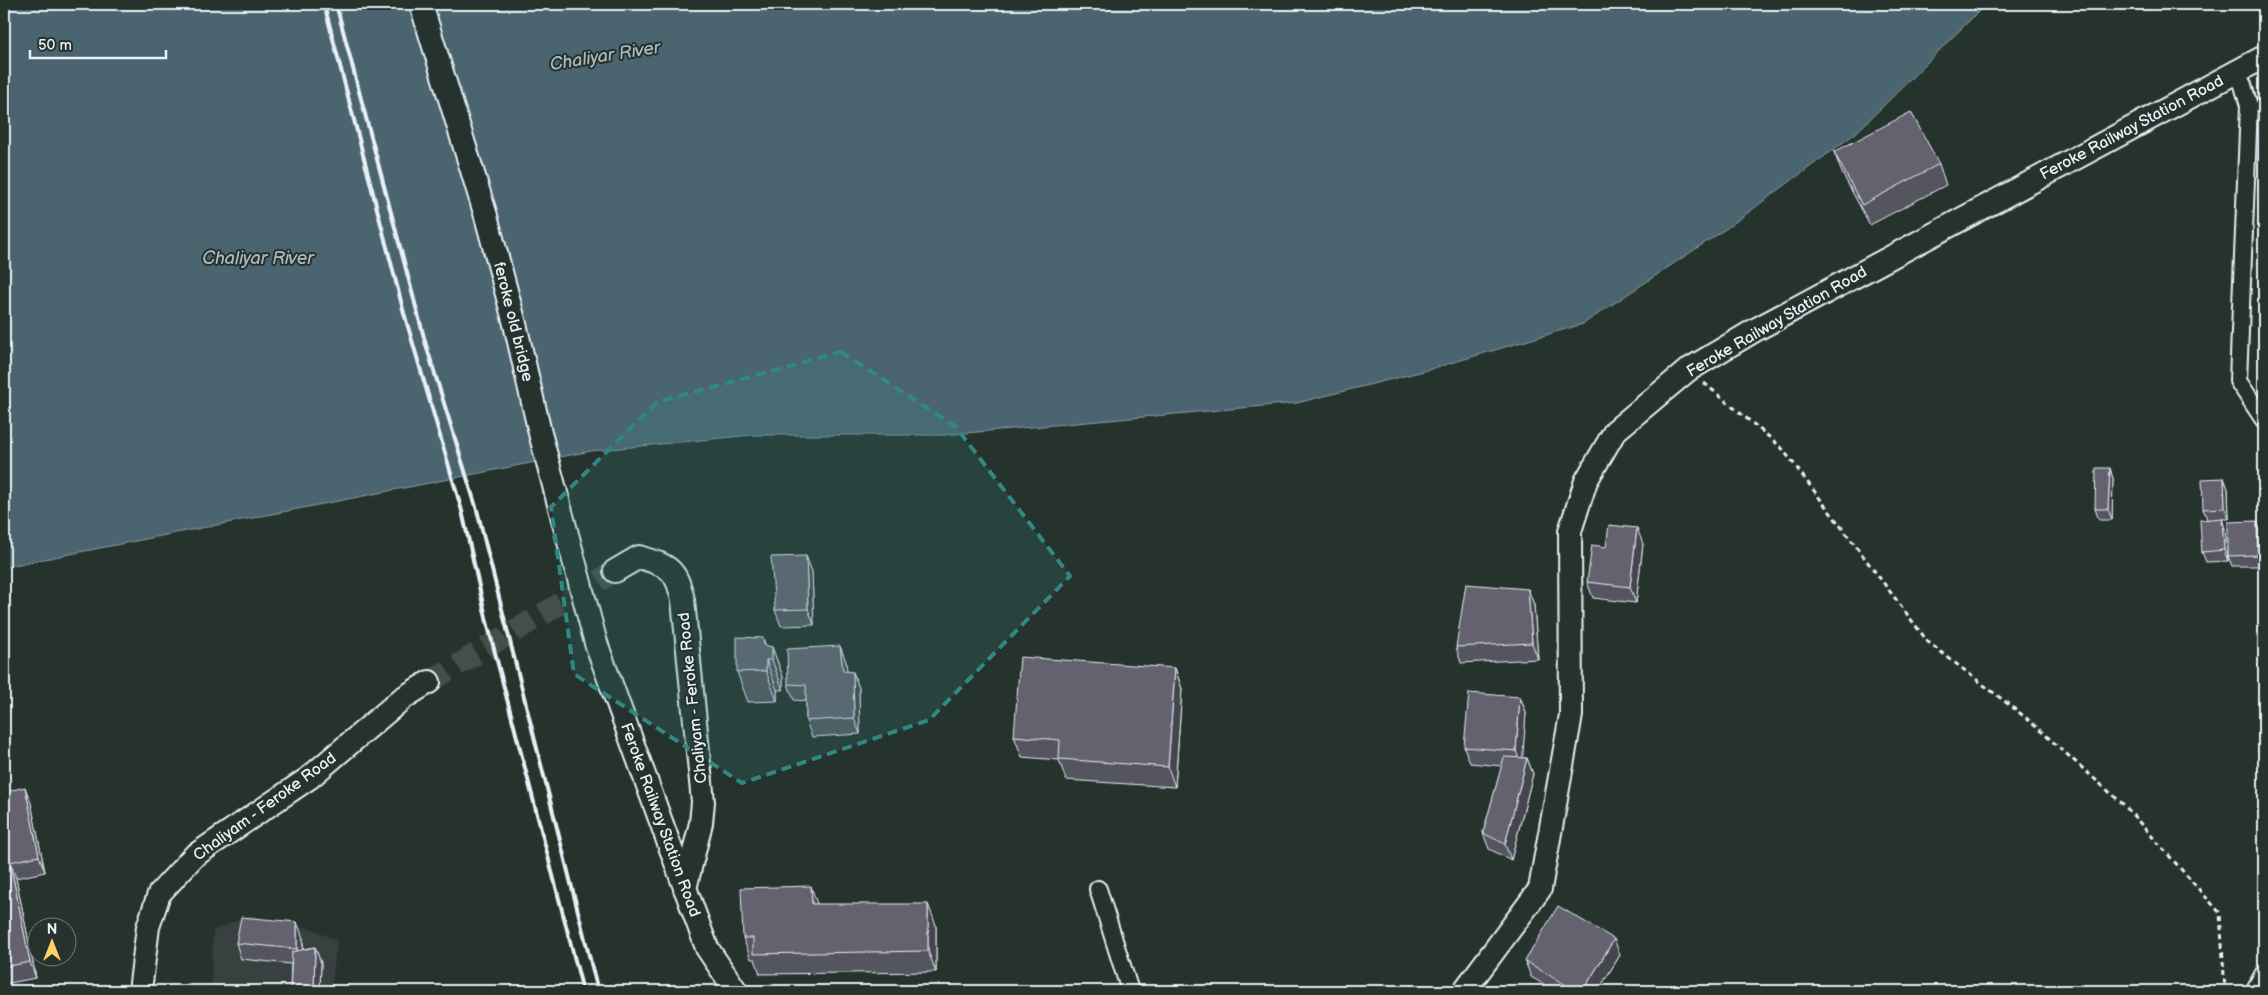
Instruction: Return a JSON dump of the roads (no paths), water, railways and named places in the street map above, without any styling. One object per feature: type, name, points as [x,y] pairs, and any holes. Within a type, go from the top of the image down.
[{"type":"main road","name":"feroke old bridge","points":[[420,4],[486,216],[515,324],[540,433],[596,643]]},
{"type":"main road","name":"Feroke Railway Station Road","points":[[1464,991],[1540,889],[1571,715],[1570,531],[1586,481],[1615,431],[1688,370],[1755,330],[2264,57]]},
{"type":"main road","name":"Chaliyam - Feroke Road","points":[[615,571],[639,558],[665,565],[678,579],[683,600],[703,802],[701,824],[685,889]]},
{"type":"main road","name":"Feroke Railway Station Road","points":[[596,643],[707,948],[736,991]]},
{"type":"main road","name":"Chaliyam - Feroke Road","points":[[140,991],[148,927],[159,894],[188,863],[264,807],[309,778],[403,698],[429,682]]},
{"type":"street","points":[[2236,72],[2243,85],[2249,106],[2238,381],[2264,420]]},
{"type":"street","points":[[1098,889],[1130,991]]},
{"type":"street","points":[[2254,991],[2264,973]]},
{"type":"water","name":"Chaliyar River","points":[[33,4],[1989,4],[1985,5],[1856,133],[1727,228],[1583,324],[1424,371],[1297,403],[944,435],[751,435],[591,451],[4,567],[4,8]]},
{"type":"tunnel","points":[[429,682],[615,571]]},
{"type":"railway","points":[[324,4],[404,313],[462,511],[487,622],[583,991]]},
{"type":"railway","points":[[336,4],[426,345],[477,510],[598,991]]}]
